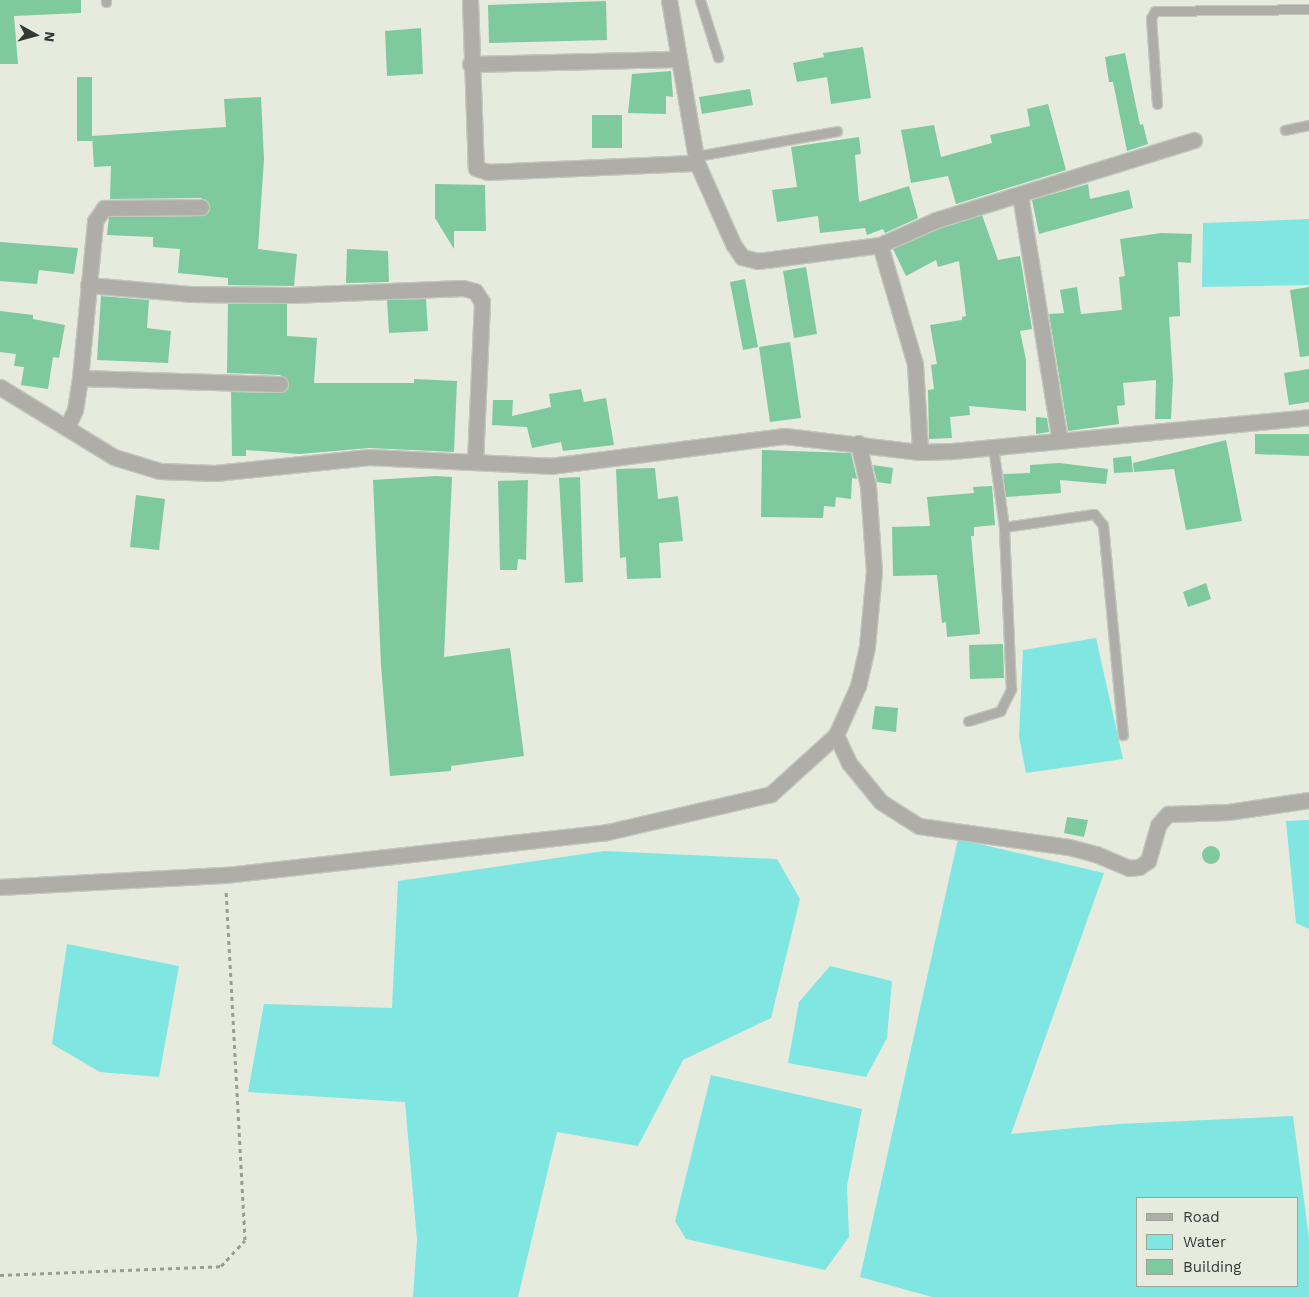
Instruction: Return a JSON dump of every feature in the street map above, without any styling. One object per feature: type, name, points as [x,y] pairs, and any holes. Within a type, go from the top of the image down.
[{"type":"street","points":[[470,0],[470,64],[476,168],[488,172],[697,159]]},
{"type":"street","points":[[669,0],[697,159],[733,244],[742,257],[758,261],[880,245],[936,220],[1020,196],[1194,140]]},
{"type":"street","points":[[470,64],[679,60]]},
{"type":"street","points":[[1020,196],[1060,441]]},
{"type":"street","points":[[67,427],[75,410],[80,378],[95,221],[104,208],[201,207]]},
{"type":"street","points":[[880,245],[914,364],[920,452]]},
{"type":"street","points":[[88,284],[210,294],[291,295],[463,288],[475,291],[482,302],[474,462]]},
{"type":"street","points":[[80,378],[280,384]]},
{"type":"street","points":[[0,387],[114,457],[160,471],[215,473],[369,457],[550,466],[785,436],[858,443],[920,452],[1060,441],[1309,417]]},
{"type":"street","points":[[0,887],[225,875],[608,832],[771,794],[836,735],[858,686],[867,647],[874,571],[868,486],[858,443]]},
{"type":"street","points":[[836,735],[849,763],[881,802],[918,826],[1069,847],[1096,854],[1129,868],[1139,867],[1148,861],[1158,825],[1168,814],[1228,812],[1309,800]]},
{"type":"lane","points":[[700,0],[718,57]]},
{"type":"lane","points":[[1157,104],[1151,18],[1155,12],[1309,9]]},
{"type":"lane","points":[[1285,130],[1309,125]]},
{"type":"lane","points":[[697,159],[837,131]]},
{"type":"lane","points":[[968,721],[1000,712],[1011,689],[1004,527],[993,447]]},
{"type":"lane","points":[[1004,527],[1094,514],[1103,525],[1123,735]]},
{"type":"path","points":[[0,1275],[221,1266],[245,1240],[225,875]]},
{"type":"water","points":[[1309,219],[1309,285],[1202,287],[1203,223]]},
{"type":"water","points":[[1096,638],[1123,759],[1026,773],[1019,736],[1023,650]]},
{"type":"water","points":[[1309,820],[1309,929],[1296,923],[1286,821]]},
{"type":"water","points":[[958,839],[1104,873],[1011,1134],[1118,1124],[1293,1116],[1309,1238],[1309,1297],[932,1297],[860,1277]]},
{"type":"water","points":[[604,851],[777,859],[800,899],[771,1018],[683,1060],[638,1146],[557,1132],[518,1297],[413,1297],[417,1240],[405,1102],[248,1092],[264,1004],[392,1008],[398,881]]},
{"type":"water","points":[[67,944],[179,966],[159,1077],[100,1072],[52,1044]]},
{"type":"water","points":[[830,966],[892,981],[887,1038],[866,1077],[788,1063],[799,1002]]},
{"type":"water","points":[[711,1075],[862,1109],[847,1186],[849,1237],[825,1270],[686,1239],[675,1221]]},
{"type":"building","points":[[0,0],[81,0],[81,13],[14,16],[18,64],[0,64]]},
{"type":"building","points":[[606,1],[607,40],[489,43],[488,5]]},
{"type":"building","points":[[421,28],[423,74],[387,76],[385,31]]},
{"type":"building","points":[[863,47],[871,98],[831,104],[827,77],[797,82],[793,63],[824,57],[823,53]]},
{"type":"building","points":[[1125,53],[1140,125],[1143,124],[1148,144],[1127,151],[1113,82],[1109,82],[1105,57]]},
{"type":"building","points":[[671,71],[673,97],[666,96],[666,114],[628,113],[632,74]]},
{"type":"building","points":[[77,77],[92,77],[92,141],[77,141]]},
{"type":"building","points":[[750,89],[753,105],[702,114],[699,97]]},
{"type":"building","points":[[261,97],[264,159],[258,249],[297,254],[294,286],[228,285],[228,278],[178,273],[180,249],[153,247],[153,237],[107,235],[109,217],[201,216],[209,212],[210,206],[201,198],[110,199],[111,166],[94,167],[92,136],[226,127],[224,99]]},
{"type":"building","points":[[1048,104],[1066,170],[956,204],[948,176],[911,183],[901,130],[934,125],[941,157],[992,143],[990,135],[1030,126],[1027,109]]},
{"type":"building","points":[[592,115],[622,115],[622,148],[592,148]]},
{"type":"building","points":[[859,137],[861,154],[855,155],[859,202],[909,186],[918,218],[885,233],[883,229],[867,235],[865,228],[820,233],[818,216],[777,222],[772,190],[797,187],[791,147]]},
{"type":"building","points":[[435,184],[485,185],[486,231],[454,231],[454,249],[435,218]]},
{"type":"building","points":[[1088,184],[1090,199],[1129,190],[1133,208],[1039,234],[1032,200]]},
{"type":"building","points":[[982,215],[998,260],[1020,256],[1032,329],[1020,331],[1026,360],[1026,411],[969,406],[970,415],[950,417],[952,438],[929,439],[928,390],[934,389],[931,365],[937,364],[930,325],[962,320],[962,317],[966,316],[959,261],[938,267],[936,260],[906,276],[893,249],[939,229]]},
{"type":"building","points":[[1161,233],[1192,234],[1191,263],[1178,262],[1180,316],[1169,317],[1173,379],[1171,419],[1155,419],[1156,380],[1123,383],[1125,405],[1117,406],[1119,424],[1068,431],[1049,314],[1064,313],[1060,290],[1077,287],[1081,314],[1122,310],[1119,277],[1125,276],[1120,239]]},
{"type":"building","points":[[0,242],[78,248],[74,274],[39,270],[37,284],[0,281]]},
{"type":"building","points":[[347,249],[388,251],[389,282],[346,283]]},
{"type":"building","points":[[806,267],[817,334],[794,338],[783,271]]},
{"type":"building","points":[[745,279],[758,347],[743,350],[730,282]]},
{"type":"building","points":[[1309,287],[1309,356],[1300,357],[1290,290]]},
{"type":"building","points":[[101,296],[149,300],[147,328],[171,331],[168,363],[97,360]]},
{"type":"building","points":[[426,299],[428,331],[389,333],[387,300]]},
{"type":"building","points":[[228,304],[287,304],[287,336],[317,338],[314,383],[414,383],[414,379],[457,381],[454,452],[369,448],[300,454],[246,450],[246,456],[232,456],[231,392],[280,393],[288,389],[289,384],[280,375],[227,373]]},
{"type":"building","points":[[0,311],[33,315],[33,319],[65,325],[59,358],[53,357],[48,389],[21,385],[24,367],[14,366],[16,354],[0,352]]},
{"type":"building","points":[[790,342],[801,418],[770,422],[759,347]]},
{"type":"building","points":[[1309,369],[1309,402],[1289,405],[1284,373]]},
{"type":"building","points":[[581,389],[584,402],[606,398],[614,445],[563,451],[561,442],[532,448],[527,427],[492,425],[493,400],[513,400],[512,416],[551,407],[549,394]]},
{"type":"building","points":[[1036,417],[1047,418],[1049,432],[1036,434]]},
{"type":"building","points":[[1255,434],[1309,434],[1309,456],[1255,454]]},
{"type":"building","points":[[1226,440],[1242,521],[1186,530],[1174,469],[1134,472],[1133,463]]},
{"type":"building","points":[[762,450],[851,453],[857,479],[852,478],[851,499],[836,497],[835,507],[824,506],[823,518],[761,517]]},
{"type":"building","points":[[1131,456],[1133,472],[1114,473],[1113,458]]},
{"type":"building","points":[[1059,463],[1108,469],[1106,484],[1060,480],[1061,493],[1006,497],[1003,474],[1030,473],[1030,465]]},
{"type":"building","points":[[873,465],[893,468],[891,484],[877,482]]},
{"type":"building","points":[[655,468],[658,499],[678,496],[683,541],[659,543],[661,578],[627,579],[626,557],[620,558],[616,469]]},
{"type":"building","points":[[436,476],[452,477],[444,657],[510,648],[524,756],[451,766],[451,771],[390,776],[381,665],[373,480]]},
{"type":"building","points":[[580,477],[583,582],[565,583],[559,478]]},
{"type":"building","points":[[528,480],[526,560],[518,559],[517,570],[500,570],[498,481]]},
{"type":"building","points":[[992,486],[995,525],[974,527],[974,536],[971,536],[980,634],[947,637],[946,622],[942,623],[937,575],[893,576],[892,527],[930,526],[927,497],[974,493],[973,487]]},
{"type":"building","points":[[136,495],[165,499],[159,550],[130,547]]},
{"type":"building","points":[[1206,583],[1211,599],[1188,607],[1183,592]]},
{"type":"building","points":[[1003,644],[1004,678],[970,679],[969,645]]},
{"type":"building","points":[[875,706],[898,708],[896,732],[872,729]]},
{"type":"building","points":[[1067,817],[1088,820],[1084,837],[1064,833]]},
{"type":"building","points":[[1211,846],[1219,851],[1220,855],[1215,863],[1211,864],[1203,859],[1202,855],[1207,847]]}]
